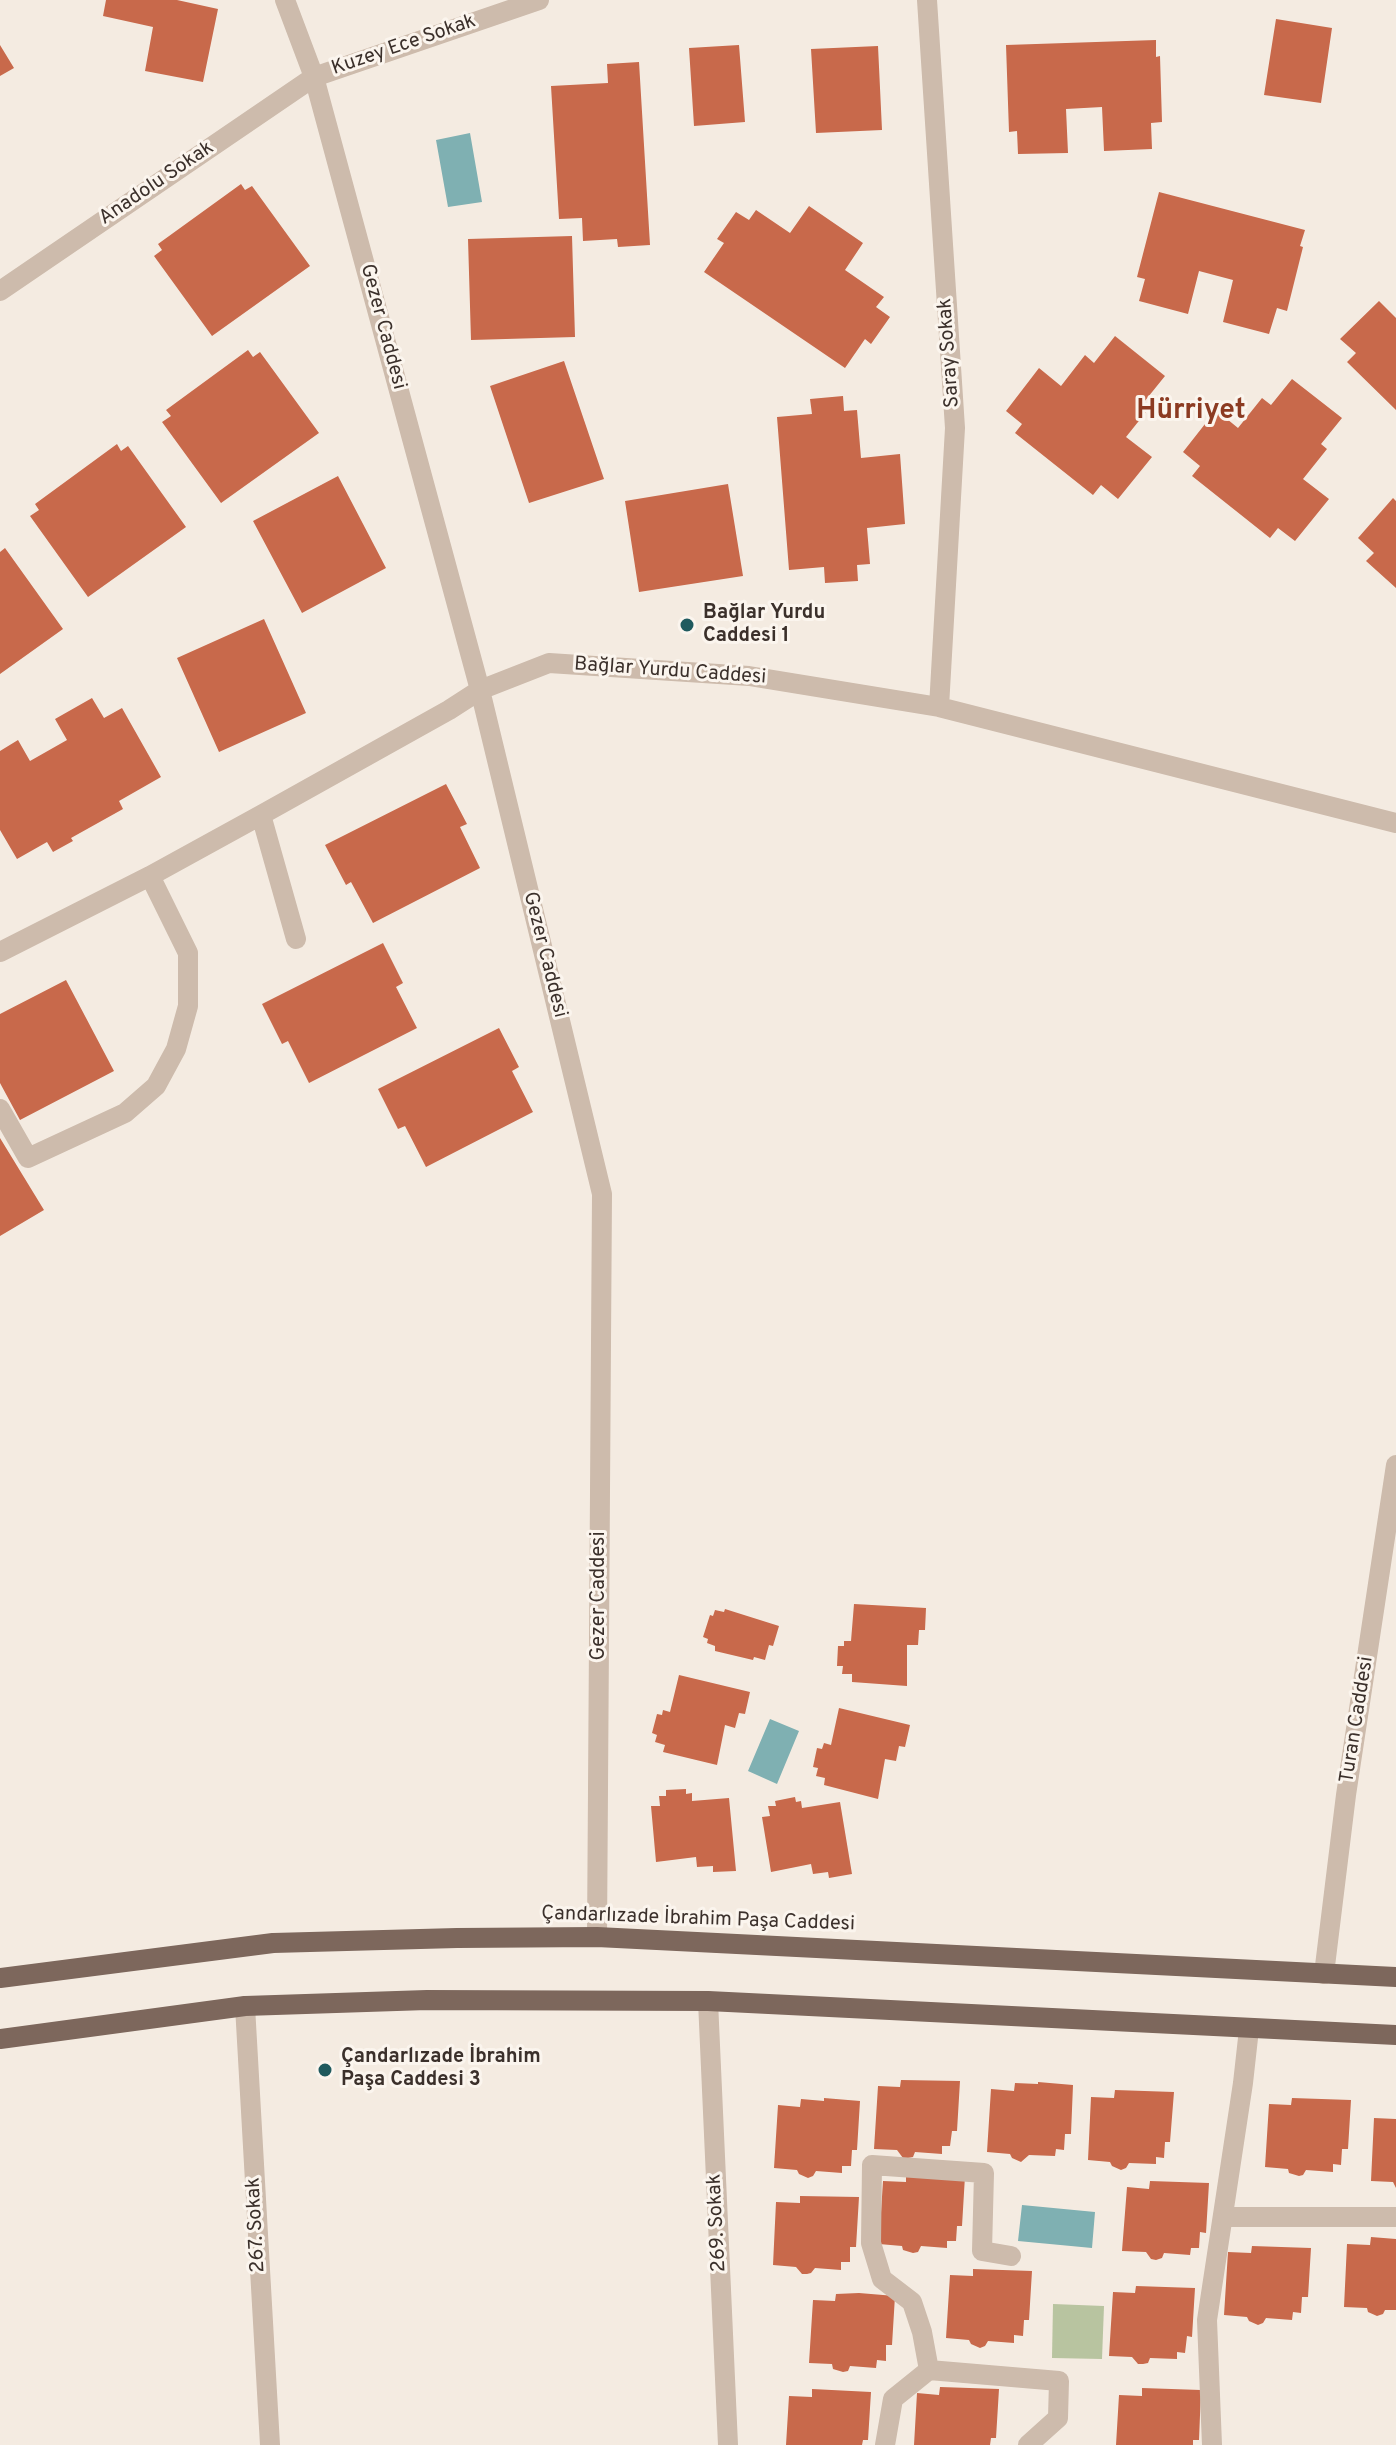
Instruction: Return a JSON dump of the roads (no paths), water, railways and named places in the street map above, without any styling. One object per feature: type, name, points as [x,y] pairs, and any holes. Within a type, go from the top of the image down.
[{"type":"main road","name":"Çandarlızade İbrahim Paşa Caddesi","points":[[0,1978],[273,1943],[597,1937],[1396,1977]]},
{"type":"main road","points":[[0,2039],[245,2006],[427,2000],[708,2001],[1396,2035]]},
{"type":"street","name":"Gezer Caddesi","points":[[285,0],[314,77],[480,690],[602,1194],[597,1937]]},
{"type":"street","name":"Kuzey Ece Sokak","points":[[314,77],[539,0]]},
{"type":"street","name":"Saray Sokak","points":[[927,0],[955,428],[939,707]]},
{"type":"street","name":"Anadolu Sokak","points":[[0,291],[314,77]]},
{"type":"street","name":"Bağlar Yurdu Caddesi","points":[[0,952],[150,876],[480,690],[549,663],[749,676],[939,707],[1396,823]]},
{"type":"street","points":[[261,815],[296,939]]},
{"type":"street","points":[[0,1109],[28,1158],[125,1113],[156,1086],[176,1049],[188,1006],[188,953],[150,876]]},
{"type":"street","name":"Turan Caddesi","points":[[1324,1974],[1346,1795],[1396,1465]]},
{"type":"street","name":"269. Sokak","points":[[708,2001],[728,2445]]},
{"type":"street","name":"267. Sokak","points":[[245,2006],[270,2445]]},
{"type":"street","points":[[1212,2445],[1207,2320],[1249,2029]]},
{"type":"street","points":[[929,2370],[922,2332],[912,2302],[882,2279],[871,2243],[872,2165],[984,2173],[982,2251],[1011,2256]]},
{"type":"street","points":[[1223,2217],[1396,2217]]},
{"type":"street","points":[[885,2445],[893,2399],[929,2370],[1059,2381],[1058,2418],[1028,2445]]},
{"type":"water","points":[[470,133],[482,202],[448,207],[436,140]]},
{"type":"water","points":[[770,1719],[799,1731],[777,1784],[748,1771]]},
{"type":"water","points":[[1022,2205],[1095,2212],[1092,2248],[1018,2241]]},
{"type":"place","name":"Bağlar Yurdu Caddesi 1","points":[[687,625]]},
{"type":"place","name":"Çandarlızade İbrahim Paşa Caddesi 3","points":[[325,2070]]},
{"type":"district","name":"Hürriyet","points":[[1191,412]]}]
